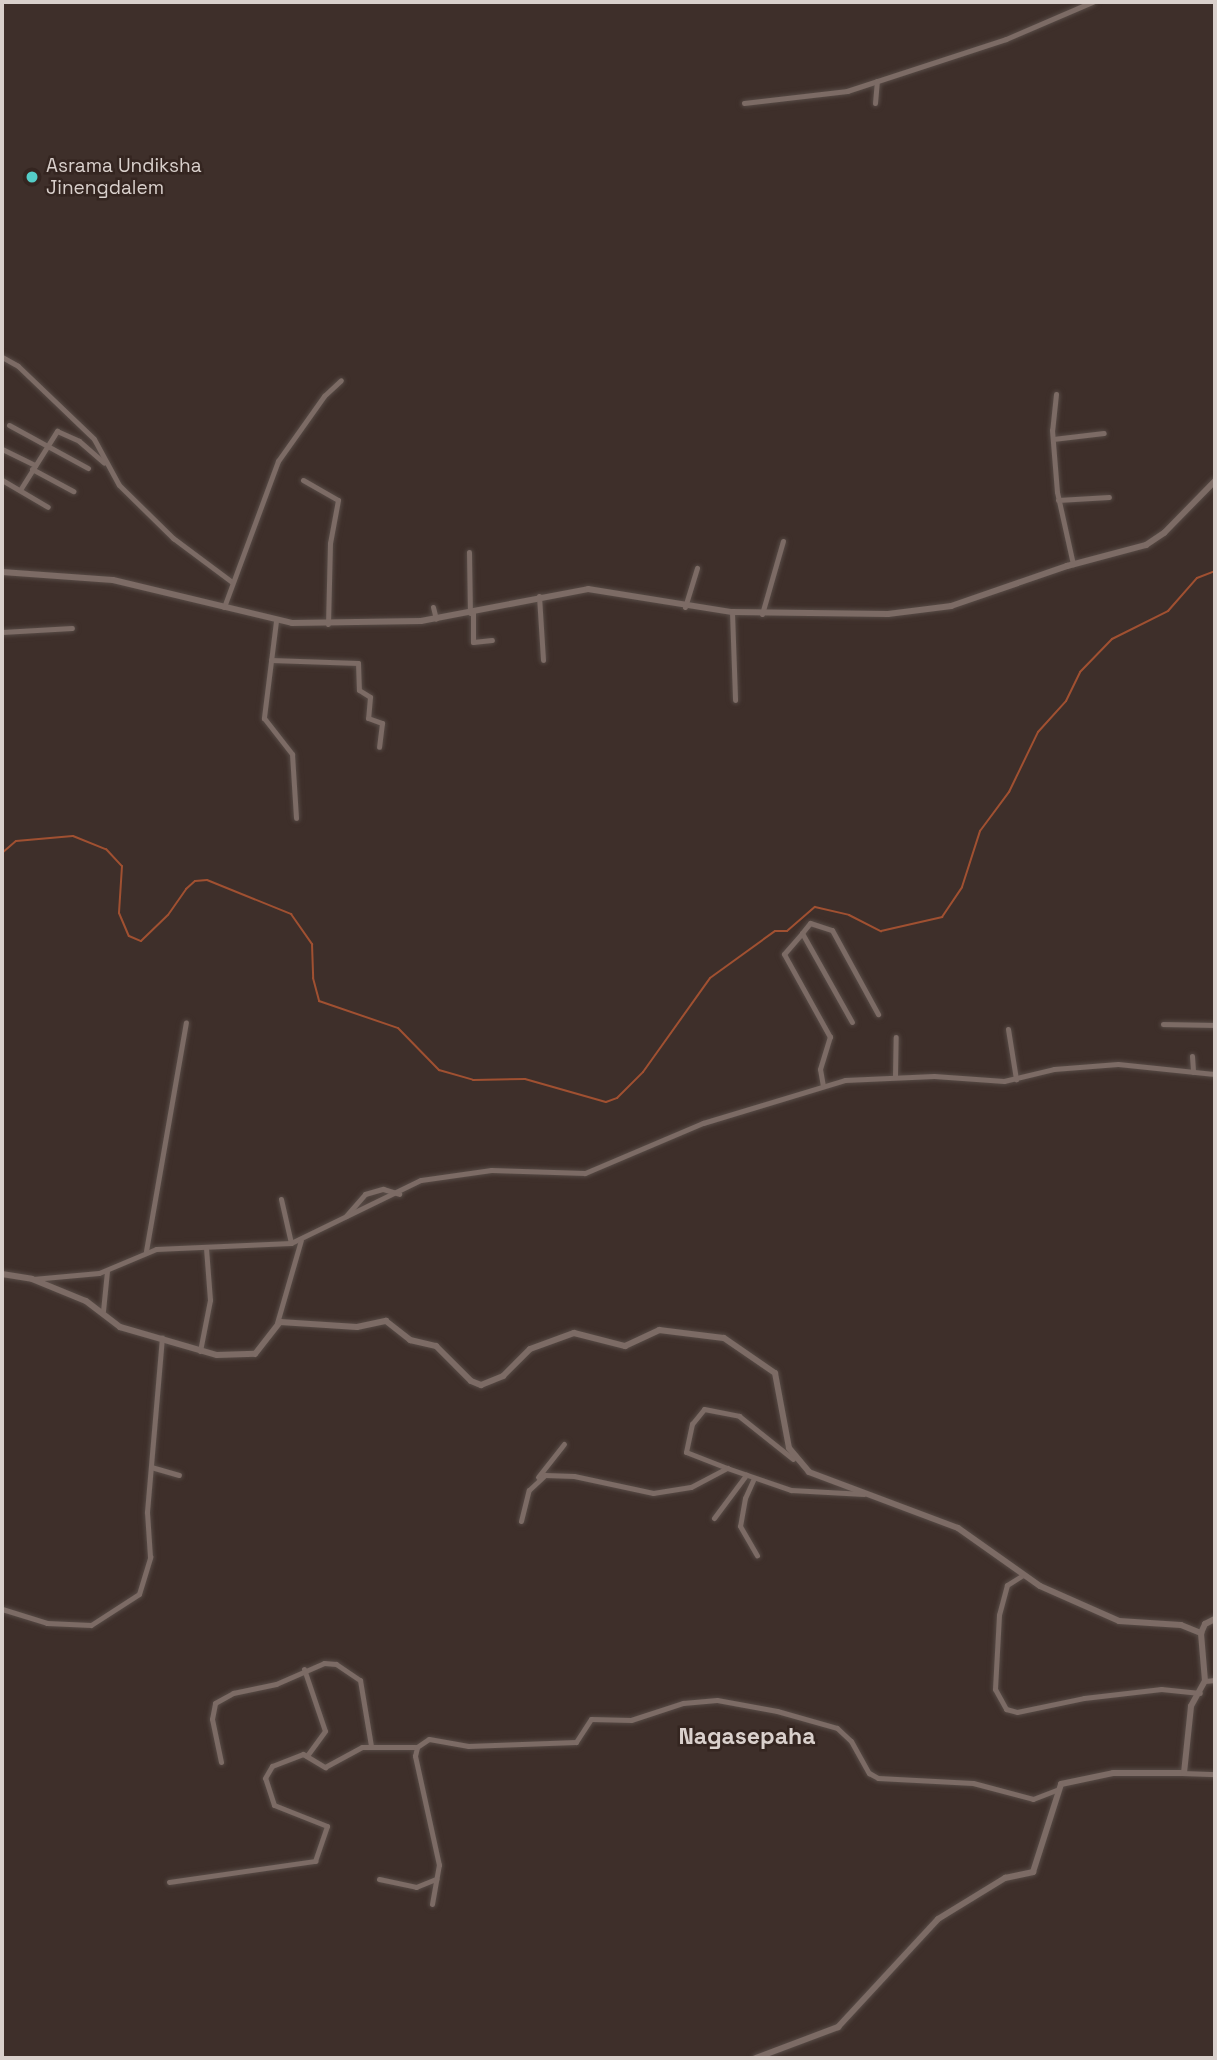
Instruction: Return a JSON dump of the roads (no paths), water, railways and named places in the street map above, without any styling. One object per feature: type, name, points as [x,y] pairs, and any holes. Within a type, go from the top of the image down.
[{"type":"street","points":[[744,103],[837,94],[1006,39],[1092,2]]},
{"type":"street","points":[[875,103],[877,81]]},
{"type":"street","points":[[2,357],[18,366],[94,439],[119,485],[173,538],[232,582]]},
{"type":"street","points":[[224,607],[278,461],[324,396],[341,380]]},
{"type":"street","points":[[1056,394],[1053,439],[1058,500],[1073,564]]},
{"type":"street","points":[[9,425],[88,468]]},
{"type":"street","points":[[20,491],[46,446],[60,431],[107,465]]},
{"type":"street","points":[[1053,439],[1104,433]]},
{"type":"street","points":[[2,449],[73,491]]},
{"type":"street","points":[[2,480],[48,506]]},
{"type":"street","points":[[303,480],[338,500],[329,550],[328,624]]},
{"type":"street","points":[[2,572],[113,580],[276,621],[328,624],[436,619],[538,596],[600,590],[685,607],[831,617],[942,608],[1073,564],[1154,542],[1215,481]]},
{"type":"street","points":[[1058,500],[1109,497]]},
{"type":"street","points":[[762,614],[783,541]]},
{"type":"street","points":[[469,552],[472,642],[492,640]]},
{"type":"street","points":[[685,607],[697,568]]},
{"type":"street","points":[[538,596],[543,660]]},
{"type":"street","points":[[433,607],[436,619]]},
{"type":"street","points":[[732,612],[735,700]]},
{"type":"street","points":[[276,621],[264,718],[292,754],[296,818]]},
{"type":"street","points":[[2,632],[72,628]]},
{"type":"street","points":[[271,660],[358,663],[359,690],[370,697],[368,718],[382,723],[379,747]]},
{"type":"street","points":[[823,1086],[820,1069],[830,1037],[784,954],[810,923],[832,930],[878,1014]]},
{"type":"street","points":[[802,933],[852,1021]]},
{"type":"street","points":[[146,1251],[186,1022]]},
{"type":"street","points":[[1163,1024],[1215,1025]]},
{"type":"street","points":[[1008,1029],[1016,1079]]},
{"type":"street","points":[[895,1076],[896,1037]]},
{"type":"street","points":[[1192,1056],[1193,1072]]},
{"type":"street","points":[[2,1274],[33,1279],[107,1271],[127,1265],[146,1251],[290,1243],[399,1194],[421,1180],[491,1170],[585,1173],[703,1123],[823,1086],[895,1076],[1016,1079],[1054,1069],[1118,1064],[1215,1074]]},
{"type":"street","points":[[346,1216],[365,1195],[383,1189],[399,1194]]},
{"type":"street","points":[[281,1199],[290,1243]]},
{"type":"street","points":[[33,1279],[103,1311],[120,1326],[227,1357],[256,1354],[277,1323],[301,1240]]},
{"type":"street","points":[[200,1351],[210,1300],[206,1248]]},
{"type":"street","points":[[103,1311],[107,1271]]},
{"type":"street","points":[[277,1323],[357,1326],[390,1322],[410,1340],[436,1346],[467,1378],[481,1385],[503,1376],[530,1349],[574,1333],[625,1346],[659,1330],[717,1336],[739,1345],[775,1373],[793,1458]]},
{"type":"street","points":[[2,1609],[47,1623],[91,1625],[139,1594],[150,1557],[147,1511],[162,1338]]},
{"type":"street","points":[[867,1495],[791,1490],[686,1452],[692,1423],[704,1409],[739,1416],[814,1474],[958,1528],[1024,1574],[1119,1621],[1181,1625],[1200,1633]]},
{"type":"street","points":[[521,1521],[529,1490],[564,1444]]},
{"type":"street","points":[[151,1467],[179,1475]]},
{"type":"street","points":[[538,1478],[574,1476],[660,1493],[691,1487],[727,1468]]},
{"type":"street","points":[[714,1518],[746,1475]]},
{"type":"street","points":[[754,1478],[744,1498],[740,1526],[758,1555]]},
{"type":"street","points":[[1024,1574],[1010,1580],[999,1615],[995,1689],[1006,1709],[1017,1712],[1116,1693],[1161,1689],[1200,1693]]},
{"type":"street","points":[[1184,1773],[1191,1706],[1205,1681],[1200,1633],[1205,1624],[1215,1619]]},
{"type":"street","points":[[221,1762],[212,1719],[215,1703],[233,1692],[285,1681],[304,1669],[335,1664],[360,1680],[370,1746]]},
{"type":"street","points":[[169,1882],[315,1861],[327,1826],[280,1810],[265,1785],[272,1766],[307,1756],[325,1731],[304,1669]]},
{"type":"street","points":[[1205,1681],[1215,1680]]},
{"type":"street","points":[[307,1756],[316,1765],[325,1767],[370,1746],[418,1747],[429,1739],[468,1746],[576,1742],[591,1719],[631,1720],[683,1703],[717,1700],[777,1711],[837,1728],[851,1741],[869,1773],[878,1778],[984,1785],[1033,1799],[1056,1790],[1071,1780],[1103,1774],[1215,1774]]},
{"type":"street","points":[[418,1747],[421,1793],[439,1865],[432,1904]]},
{"type":"street","points":[[756,2058],[838,2027],[938,1920],[1005,1878],[1033,1872],[1041,1857],[1056,1790]]},
{"type":"street","points":[[379,1879],[416,1887],[436,1879]]},
{"type":"waterway","points":[[2,853],[16,841],[73,836],[106,849],[122,866],[119,913],[129,936],[141,941],[168,915],[195,881],[207,880],[291,914],[312,944],[313,978],[319,1001],[398,1028],[439,1070],[473,1080],[525,1079],[606,1102],[617,1098],[643,1072],[710,978],[775,931],[787,931],[815,907],[849,915],[881,931],[942,917],[962,887],[980,831],[1009,792],[1038,732],[1066,701],[1080,672],[1112,639],[1168,611],[1197,578],[1215,571]]},
{"type":"place","name":"Asrama Undiksha Jinengdalem","points":[[32,177]]},
{"type":"district","name":"Nagasepaha","points":[[747,1736]]}]
